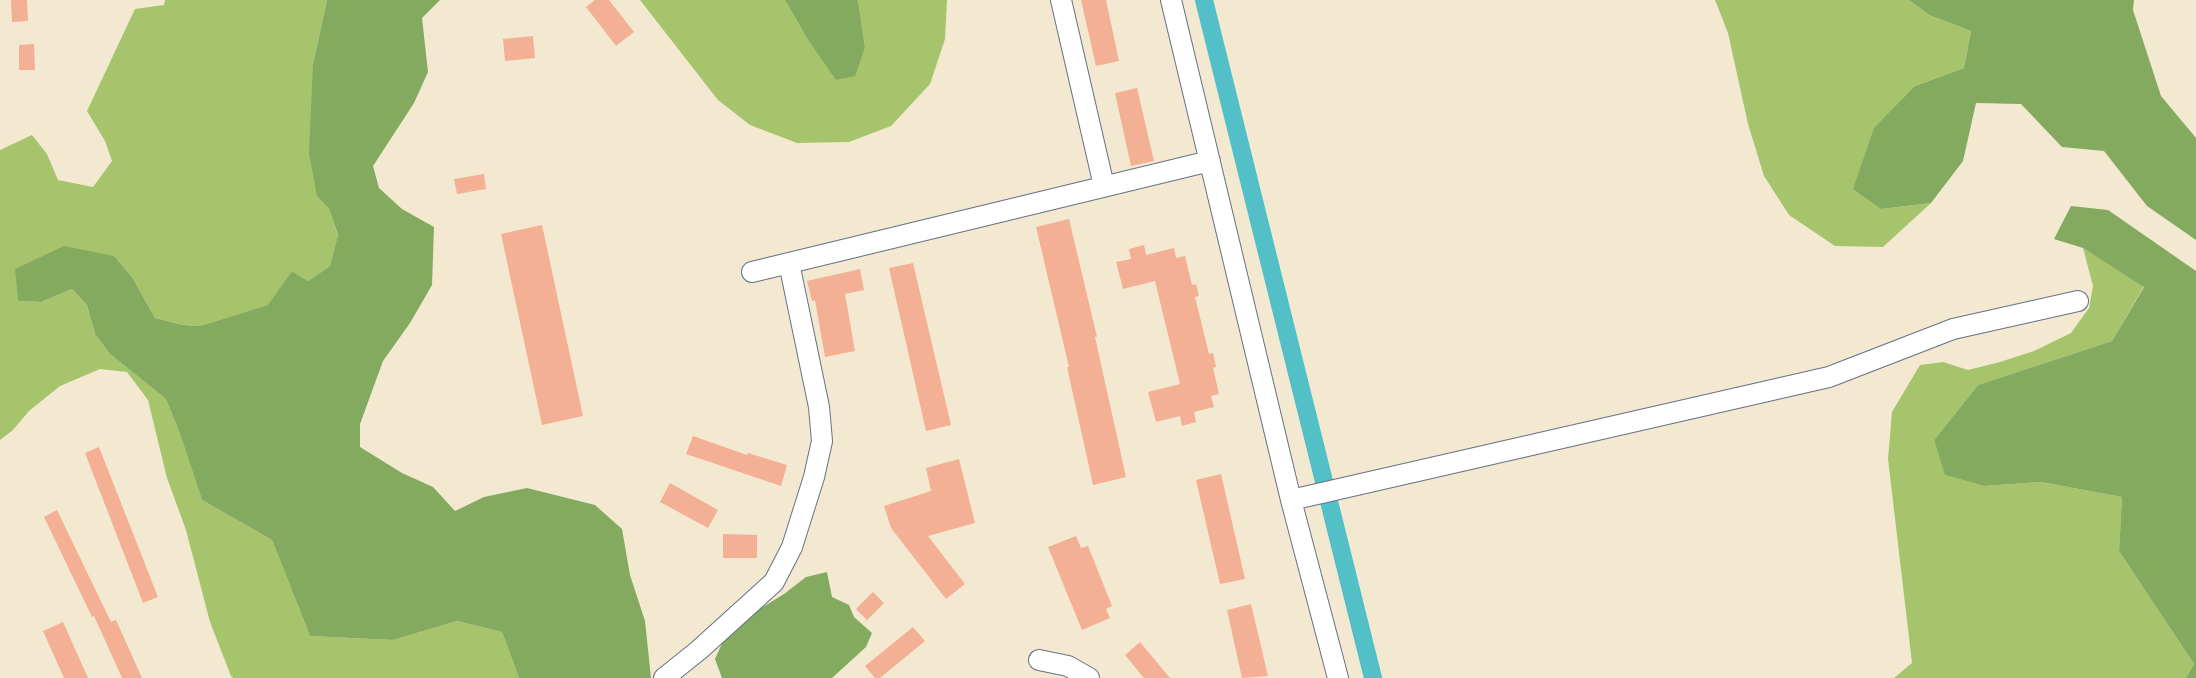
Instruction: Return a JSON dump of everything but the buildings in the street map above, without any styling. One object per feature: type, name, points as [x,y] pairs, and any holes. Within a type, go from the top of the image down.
[{"type":"street","points":[[1061,0],[1104,186]]},
{"type":"street","points":[[1171,0],[1210,161],[1296,498],[1338,678]]},
{"type":"street","points":[[752,272],[1210,161]]},
{"type":"street","points":[[664,678],[699,650],[774,582],[792,547],[814,477],[822,441],[819,407],[788,263]]},
{"type":"street","points":[[1296,498],[1829,377],[1953,329],[2078,301]]},
{"type":"street","points":[[1039,660],[1068,666],[1089,678]]},
{"type":"green space","points":[[165,0],[327,0],[313,64],[317,196],[329,209],[338,236],[330,266],[308,281],[292,271],[269,305],[200,326],[183,325],[155,318],[132,277],[114,256],[18,301],[41,302],[72,289],[87,305],[95,334],[110,354],[166,399],[180,434],[202,500],[272,540],[310,636],[393,640],[457,621],[502,632],[519,678],[233,678],[210,622],[186,530],[167,478],[148,400],[127,372],[100,369],[60,386],[29,411],[13,430],[0,440],[0,150],[32,135],[47,154],[58,180],[93,187],[112,161],[105,141],[87,111],[135,9],[164,5]]},
{"type":"green space","points":[[327,0],[440,0],[422,18],[428,72],[414,103],[373,166],[379,188],[402,209],[434,227],[432,285],[410,323],[383,361],[360,424],[360,447],[402,473],[433,487],[455,511],[484,497],[527,488],[595,505],[622,529],[630,575],[645,621],[651,678],[519,678],[502,632],[457,621],[393,640],[310,636],[272,540],[202,500],[180,434],[166,399],[110,354],[95,334],[87,305],[72,289],[41,302],[18,301],[15,269],[64,246],[114,256],[132,277],[155,318],[183,325],[200,326],[268,305],[292,271],[308,281],[330,266],[338,235],[329,209],[317,196],[309,153],[313,64]]},
{"type":"green space","points":[[640,0],[785,0],[808,40],[837,80],[865,47],[858,0],[947,0],[945,39],[930,84],[891,126],[849,142],[797,143],[750,125],[718,100]]},
{"type":"green space","points":[[785,0],[858,0],[865,47],[855,76],[836,80],[808,40]]},
{"type":"green space","points":[[1715,0],[1909,0],[1929,15],[1971,31],[1964,68],[1915,86],[1881,209],[1931,203],[1883,247],[1835,246],[1789,215],[1764,176],[1748,124],[1728,33]]},
{"type":"green space","points":[[1909,0],[2134,0],[2133,10],[2161,96],[2196,138],[2196,240],[2147,206],[2104,151],[2062,147],[2021,104],[1976,103],[1963,161],[1931,203],[1881,209],[1853,189],[1874,128],[1915,86],[1964,68],[1971,31],[1929,15]]},
{"type":"green space","points":[[2071,206],[2108,210],[2196,271],[2196,678],[2186,678],[2194,664],[2119,551],[2122,497],[2041,482],[1984,486],[1945,475],[1934,440],[1978,385],[2112,341],[2144,287],[2083,248],[2054,239]]},
{"type":"green space","points":[[2083,248],[2144,286],[2112,341],[1978,385],[1934,440],[1946,475],[1984,486],[2041,482],[2122,497],[2119,551],[2194,664],[2186,678],[1894,678],[1912,663],[1888,459],[1892,412],[1920,365],[1943,362],[1968,370],[2034,351],[2071,333],[2089,308],[2093,286]]},
{"type":"green space","points":[[827,572],[832,597],[849,605],[854,617],[872,633],[866,647],[832,678],[722,678],[715,659],[729,628],[784,594],[806,577]]},
{"type":"waterway","points":[[1204,0],[1373,678]]}]
